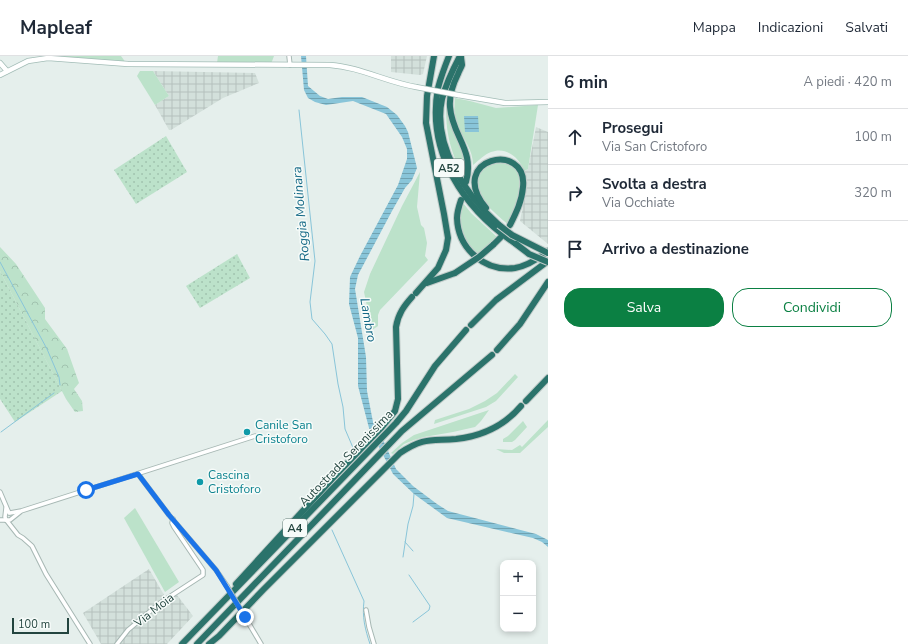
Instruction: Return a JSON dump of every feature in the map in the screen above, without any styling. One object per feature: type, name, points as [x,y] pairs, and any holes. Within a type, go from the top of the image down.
[{"type":"highway","points":[[365,449],[390,418],[397,405],[397,320],[402,309],[434,273],[442,261],[446,250],[448,238],[429,141],[426,114],[427,96],[434,56]]},
{"type":"highway","name":"A52","points":[[449,56],[438,87],[436,110],[438,136],[444,157],[458,186],[474,208],[492,226],[516,244],[548,261]]},
{"type":"highway","points":[[460,56],[462,66],[452,88],[450,105],[453,121],[466,152],[469,167],[466,182]]},
{"type":"highway","name":"A52","points":[[460,56],[454,67],[442,99],[442,125],[445,142],[455,168],[466,188],[480,207],[499,222],[512,235],[548,252]]},
{"type":"highway","points":[[499,222],[483,204],[474,186],[475,178],[482,166],[494,159],[500,159],[513,164],[522,173],[523,187],[520,201],[510,225]]},
{"type":"highway","points":[[461,200],[457,217],[459,231],[467,248],[481,261],[494,267],[517,267],[536,260],[548,252]]},
{"type":"highway","points":[[425,283],[456,273],[479,257],[500,238]]},
{"type":"highway","name":"Autostrada Serenissima","points":[[182,644],[365,449],[396,424],[435,366],[468,328],[496,300],[548,261]]},
{"type":"highway","name":"Autostrada Serenissima","points":[[197,644],[402,431],[494,353],[520,324],[548,282]]},
{"type":"highway","points":[[209,644],[219,636],[400,453],[410,446],[429,439],[457,439],[491,430],[500,426],[511,418],[548,378]]},
{"type":"main road","points":[[0,75],[28,61],[48,57],[128,64],[310,64],[351,67],[392,82],[493,102],[548,102]]},
{"type":"main road","points":[[0,62],[7,71]]},
{"type":"street","points":[[25,56],[28,61]]},
{"type":"street","points":[[290,56],[290,65]]},
{"type":"street","points":[[0,519],[7,514],[21,511],[255,436]]},
{"type":"street","points":[[138,474],[173,519],[216,570],[262,644]]},
{"type":"street","points":[[0,492],[6,507],[7,520],[18,535],[24,538],[32,546],[46,574],[90,644]]},
{"type":"street","points":[[0,519],[7,520],[21,511]]},
{"type":"street","points":[[7,514],[12,518],[13,527]]},
{"type":"street","name":"Via Moia","points":[[117,644],[128,630],[160,603],[203,575],[203,570],[174,527],[172,523],[173,519]]},
{"type":"street","points":[[366,610],[374,644]]},
{"type":"shaded area","points":[[391,56],[427,56],[423,74],[391,72]]},
{"type":"shaded area","points":[[153,71],[255,73],[259,83],[223,98],[169,130],[155,105],[169,96]]},
{"type":"shaded area","points":[[536,127],[548,132],[548,244],[520,221],[527,185],[524,171],[528,169]]},
{"type":"shaded area","points":[[149,569],[167,600],[177,595],[193,616],[167,644],[101,644],[83,613]]},
{"type":"green space","points":[[57,56],[121,56],[126,63],[59,58]]},
{"type":"green space","points":[[218,56],[274,56],[271,64],[217,63]]},
{"type":"green space","points":[[140,71],[153,71],[169,96],[155,105],[137,76]]},
{"type":"green space","points":[[447,97],[449,97],[466,164],[465,178],[451,149],[446,118]]},
{"type":"green space","points":[[455,98],[496,108],[538,105],[528,169],[524,171],[522,166],[512,154],[502,151],[489,153],[473,165],[472,155],[456,120],[454,109]]},
{"type":"green space","points":[[166,136],[187,172],[136,204],[114,170]]},
{"type":"green space","points":[[500,161],[515,167],[521,179],[520,195],[508,224],[487,204],[477,189],[478,178],[483,168],[487,165]]},
{"type":"green space","points":[[420,172],[417,207],[421,225],[424,228],[427,243],[425,256],[428,260],[380,310],[378,315],[378,326],[372,330],[364,292],[370,274]]},
{"type":"green space","points":[[463,203],[471,213],[497,237],[476,256],[462,234],[459,217]]},
{"type":"green space","points":[[0,247],[16,264],[45,308],[45,319],[67,349],[79,383],[74,389],[82,401],[83,411],[75,412],[66,399],[0,271]]},
{"type":"green space","points":[[237,254],[250,278],[200,308],[186,286]]},
{"type":"green space","points":[[0,271],[62,391],[15,422],[0,399]]},
{"type":"green space","points":[[515,374],[518,377],[496,401],[486,407],[434,424],[435,420],[469,409],[485,401],[497,393]]},
{"type":"green space","points":[[489,410],[475,427],[414,440],[404,444],[393,454],[391,453],[414,435]]},
{"type":"green space","points":[[548,420],[548,427],[520,453],[504,453],[496,449],[512,450],[520,445],[522,447]]},
{"type":"green space","points":[[523,421],[527,427],[515,440],[512,442],[503,442],[503,439]]},
{"type":"green space","points":[[135,508],[179,582],[165,592],[124,518]]},
{"type":"water","points":[[301,56],[306,56],[308,86],[320,96],[328,99],[362,97],[387,107],[397,115],[408,132],[417,168],[412,180],[405,188],[358,275],[355,289],[366,357],[367,391],[373,422],[377,426],[396,469],[413,486],[448,511],[536,534],[548,540],[548,547],[542,542],[533,538],[447,518],[414,494],[393,474],[369,428],[358,386],[358,338],[349,304],[350,277],[398,185],[407,159],[407,149],[402,137],[386,114],[353,101],[326,105],[308,98],[304,90]]},
{"type":"water","points":[[464,116],[478,116],[479,132],[465,132]]},
{"type":"waterway","name":"Roggia Molinara","points":[[299,110],[315,261],[310,302],[312,319],[332,344],[343,407],[345,429],[354,450]]},
{"type":"waterway","points":[[0,262],[47,349],[59,377],[60,385]]},
{"type":"waterway","points":[[1,432],[54,393]]},
{"type":"waterway","points":[[403,557],[414,494]]},
{"type":"waterway","name":"Roggia Molinara","points":[[332,530],[364,601],[364,623],[370,644]]},
{"type":"waterway","points":[[405,542],[413,551]]},
{"type":"waterway","points":[[409,575],[430,606],[429,610],[413,622]]},
{"type":"place","name":"Canile San Cristoforo","points":[[247,432]]},
{"type":"place","name":"Cascina Cristoforo","points":[[200,482]]},
{"type":"route","points":[[86,490],[138,474],[169,515],[216,570],[245,617]]},
{"type":"water label","name":"Lambro","points":[[368,320]]}]
